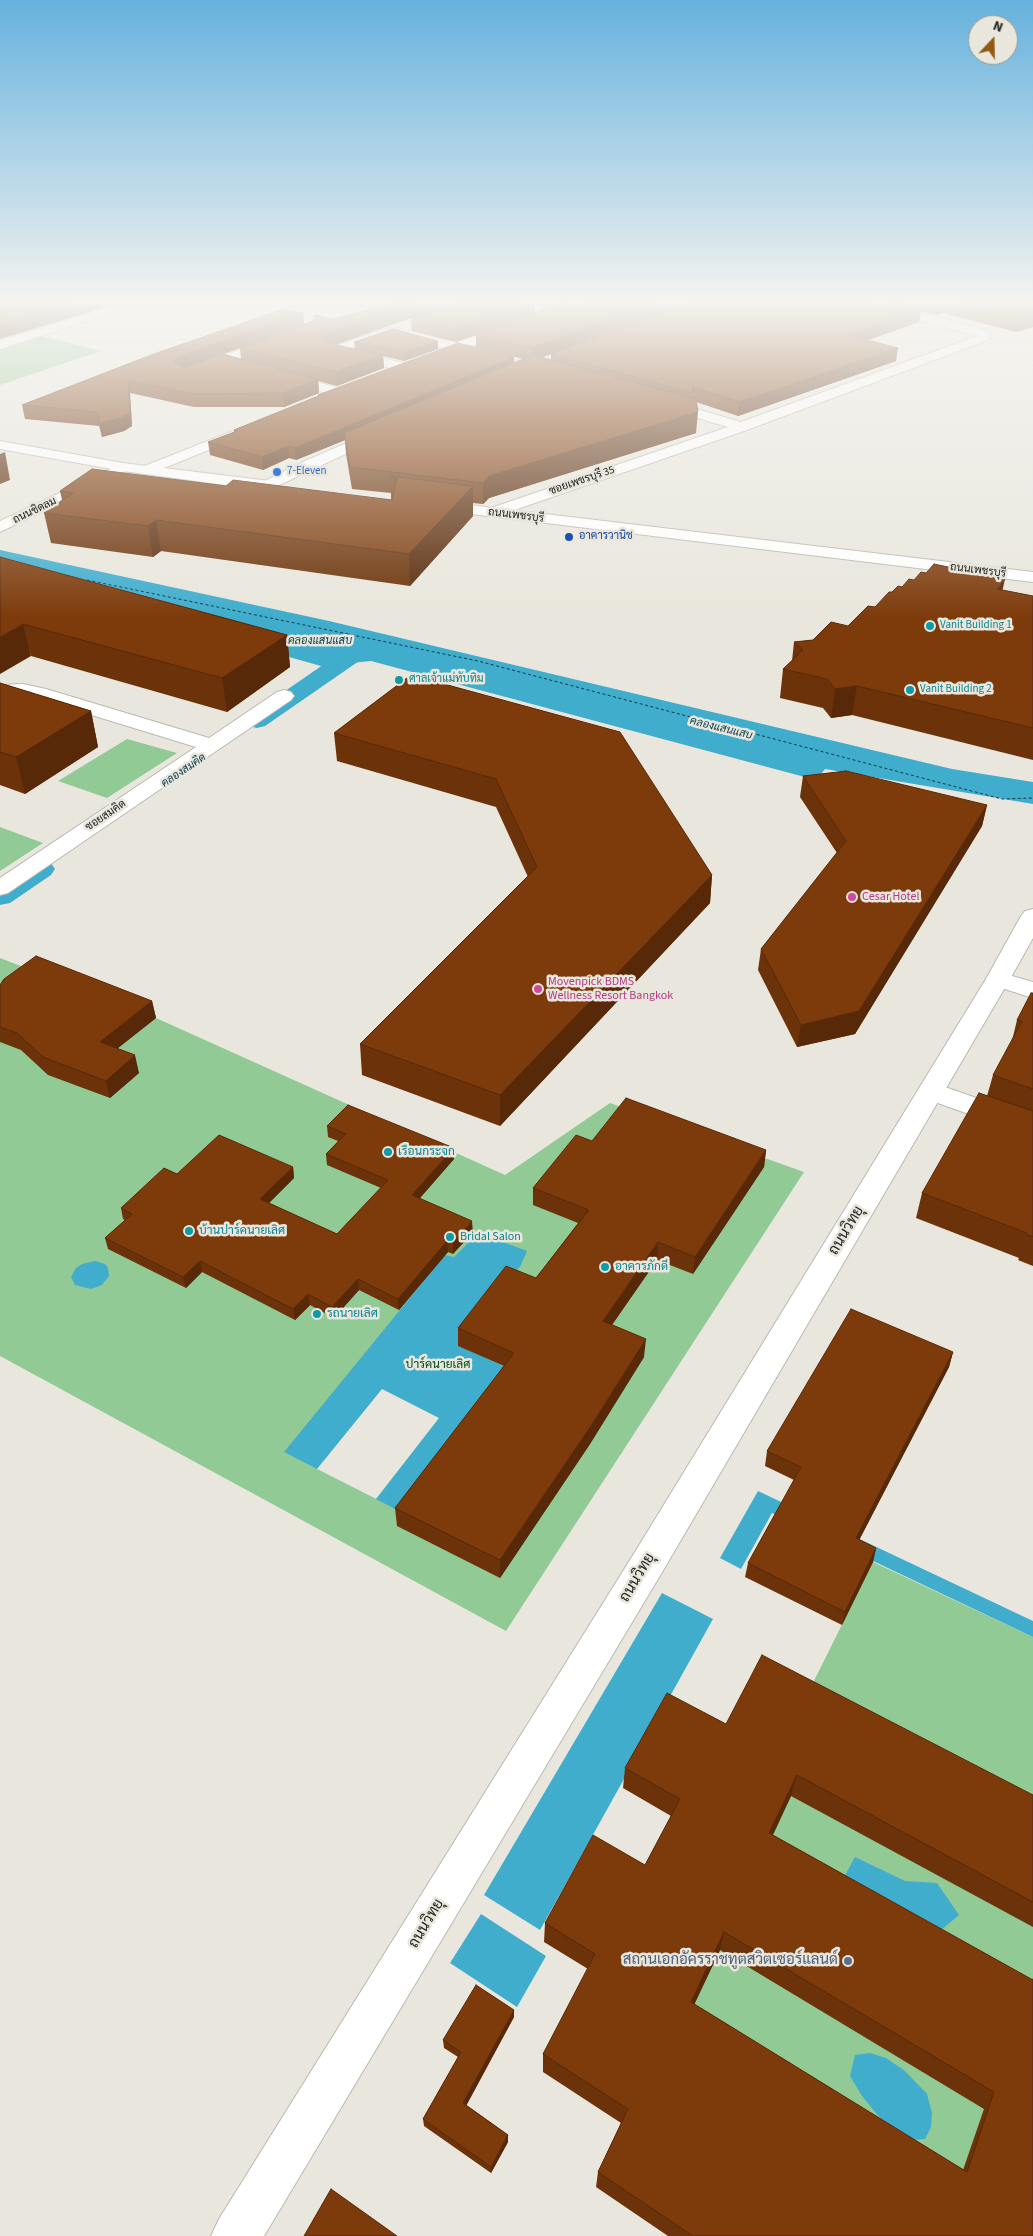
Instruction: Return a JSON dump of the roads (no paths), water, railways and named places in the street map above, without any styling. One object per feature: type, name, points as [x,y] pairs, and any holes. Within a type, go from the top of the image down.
[{"type":"street","points":[[680,408],[742,427]]},
{"type":"street","name":"ซอยเพชรบุรี 35","points":[[491,513],[792,408]]},
{"type":"street","points":[[147,470],[252,427]]},
{"type":"street","points":[[268,485],[318,460],[393,427]]},
{"type":"street","points":[[0,446],[123,467],[298,489]]},
{"type":"street","name":"ถนนชิดลม","points":[[0,528],[123,467]]},
{"type":"street","name":"ถนนเพชรบุรี","points":[[424,505],[1033,577]]},
{"type":"street","points":[[0,691],[23,690],[39,693],[212,745]]},
{"type":"street","name":"ซอยสมคิด","points":[[0,888],[284,696]]},
{"type":"street","name":"ถนนวิทยุ","points":[[236,2236],[648,1563],[998,979],[1033,916]]},
{"type":"street","points":[[998,979],[1033,990]]},
{"type":"street","points":[[931,1091],[1033,1128]]},
{"type":"water","name":"คลองแสนแสบ","points":[[0,550],[329,621],[952,769],[1033,782],[1033,804],[825,769],[816,780],[371,661],[321,666],[0,576]]},
{"type":"water","points":[[474,1237],[490,1237],[527,1251],[521,1265],[459,1346],[514,1371],[405,1514],[284,1452],[445,1255],[454,1257]]},
{"type":"water","points":[[95,1261],[105,1264],[108,1268],[109,1276],[102,1285],[91,1289],[75,1285],[71,1277],[76,1268],[82,1264]]},
{"type":"water","points":[[758,1491],[1033,1621],[1033,1637],[772,1513],[741,1569],[720,1558]]},
{"type":"water","points":[[662,1593],[713,1619],[540,1930],[484,1895]]},
{"type":"water","points":[[855,1857],[905,1881],[937,1883],[959,1915],[928,1941],[843,1879]]},
{"type":"water","points":[[481,1914],[546,1956],[517,2007],[450,1963]]},
{"type":"water","points":[[870,2053],[886,2058],[905,2071],[927,2094],[932,2113],[931,2127],[925,2139],[909,2140],[891,2131],[862,2096],[850,2076],[855,2055]]},
{"type":"waterway","name":"คลองสมคิด","points":[[257,721],[367,645]]},
{"type":"waterway","name":"คลองสมคิด","points":[[0,897],[42,869]]},
{"type":"place","name":"7-Eleven","points":[[277,472]]},
{"type":"place","name":"อาคารวานิช","points":[[569,537]]},
{"type":"place","name":"Vanit Building 1","points":[[930,626]]},
{"type":"place","name":"ศาลเจ้าแม่ทับทิม","points":[[399,680]]},
{"type":"place","name":"Vanit Building 2","points":[[910,690]]},
{"type":"place","name":"Cesar Hotel","points":[[852,897]]},
{"type":"place","name":"Movenpick BDMS Wellness Resort Bangkok","points":[[538,989]]},
{"type":"place","name":"เรือนกระจก","points":[[388,1152]]},
{"type":"place","name":"บ้านปาร์คนายเลิศ","points":[[189,1231]]},
{"type":"place","name":"Bridal Salon","points":[[450,1237]]},
{"type":"place","name":"อาคารภักดี","points":[[605,1267]]},
{"type":"place","name":"รถนายเลิศ","points":[[317,1314]]},
{"type":"place","name":"สถานเอกอัครราชทูตสวิตเซอร์แลนด์","points":[[848,1961]]},
{"type":"park label","name":"ปาร์คนายเลิศ","points":[[438,1365]]}]
